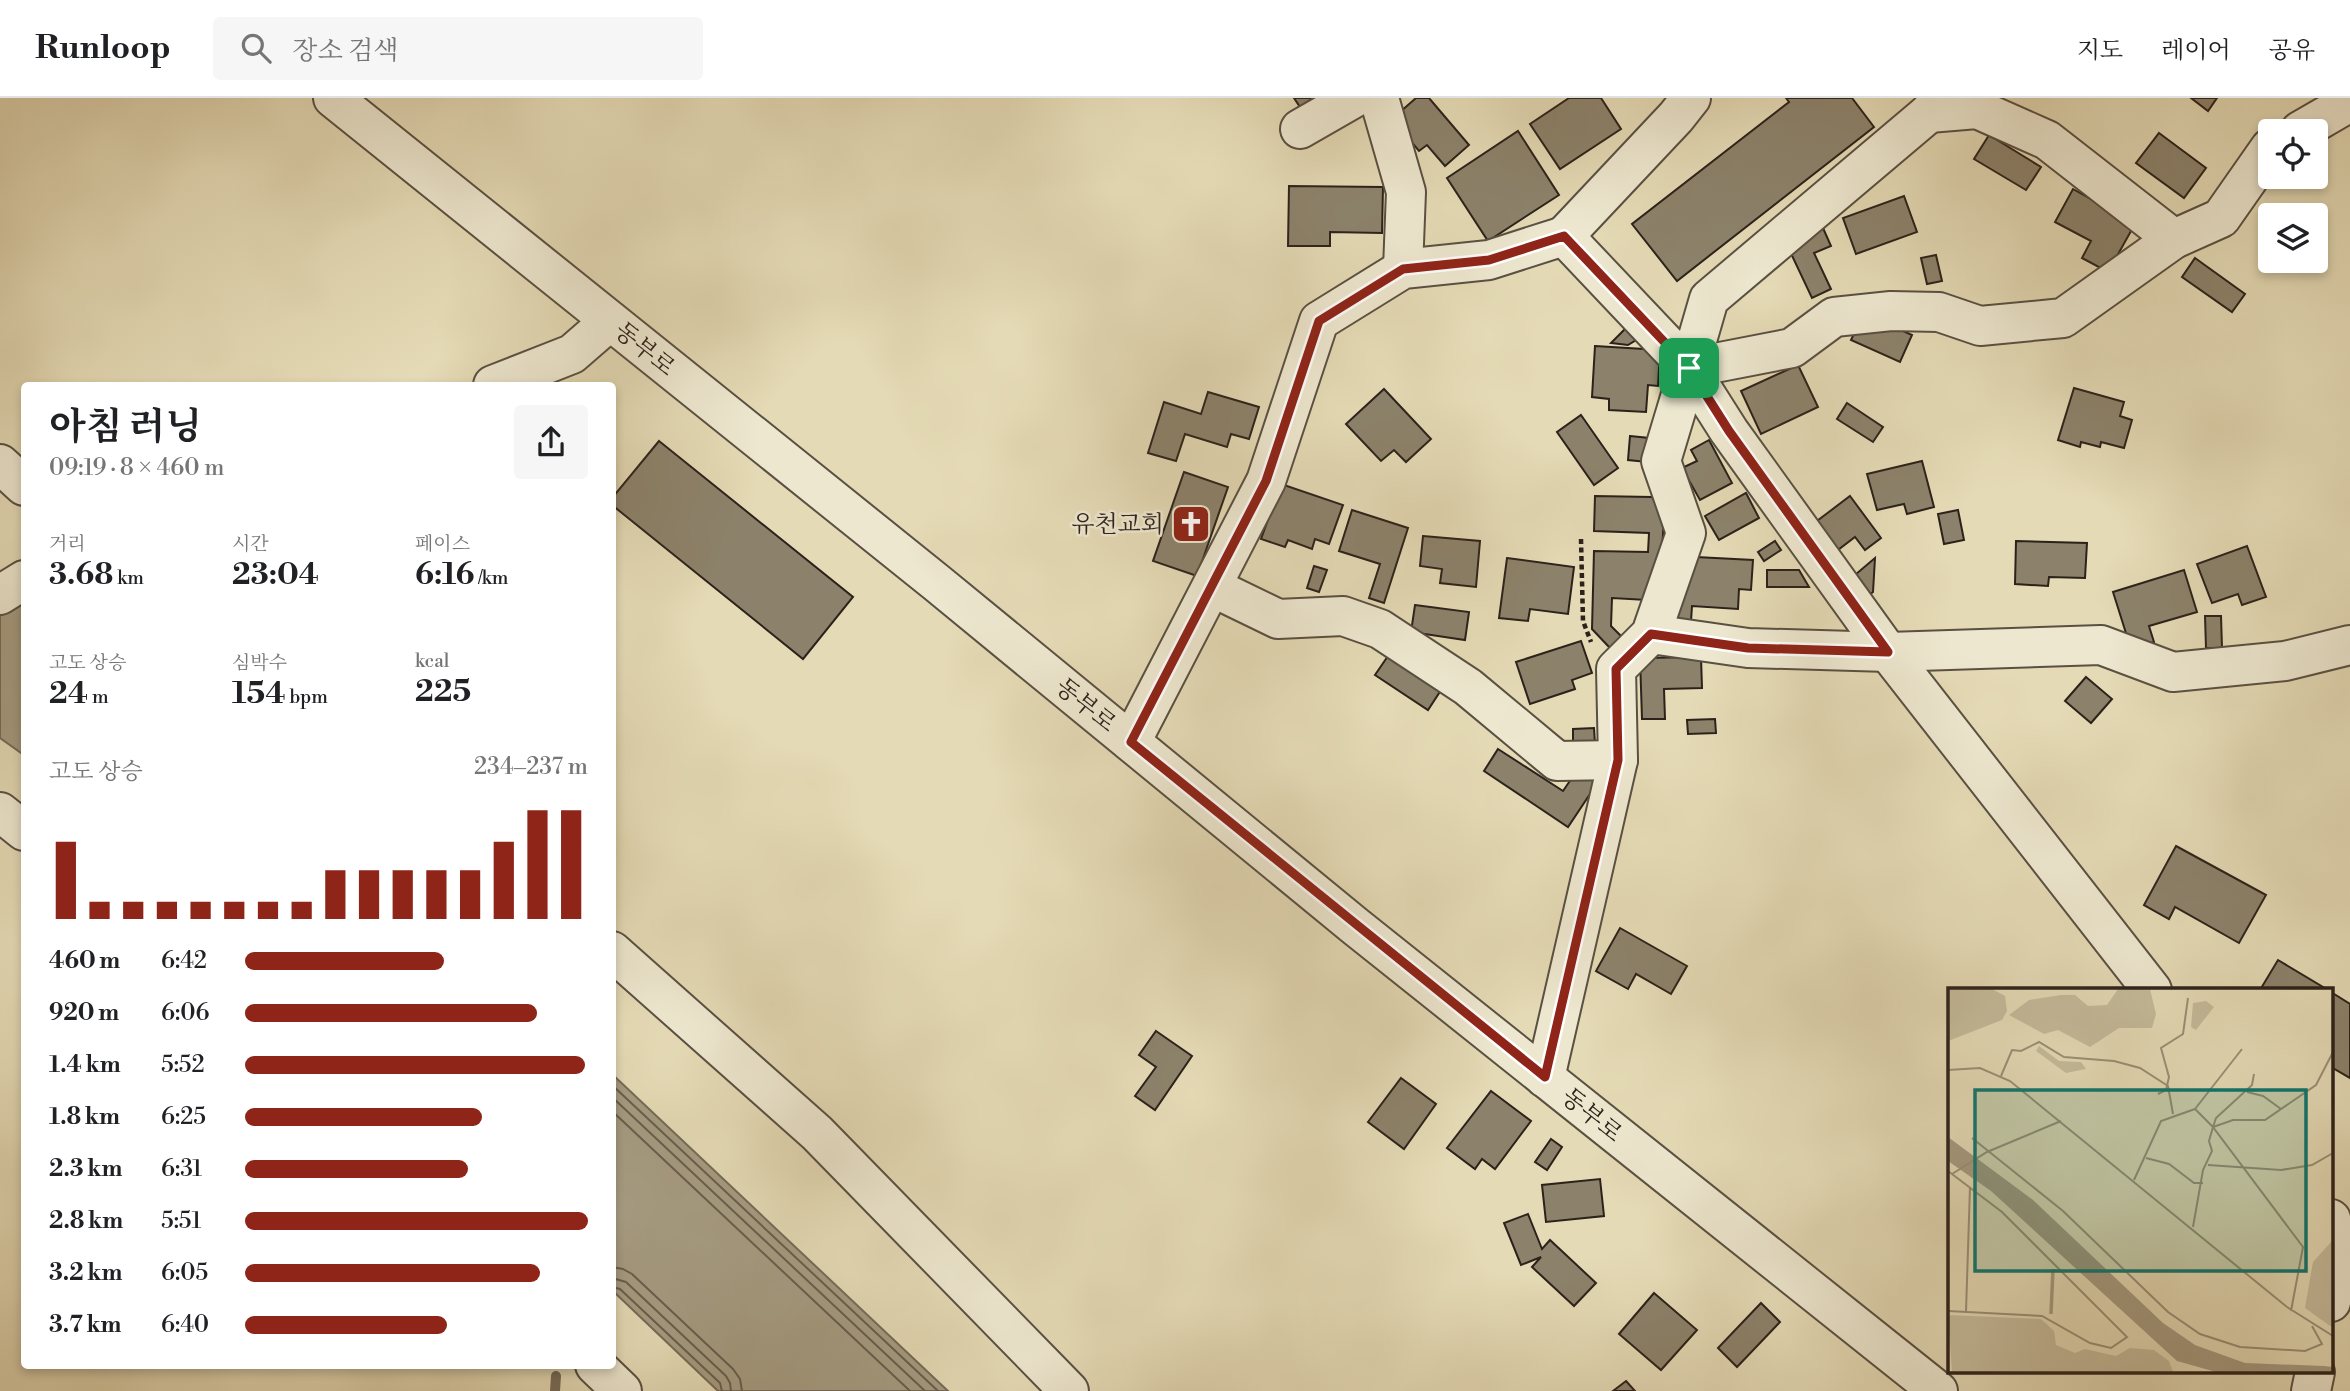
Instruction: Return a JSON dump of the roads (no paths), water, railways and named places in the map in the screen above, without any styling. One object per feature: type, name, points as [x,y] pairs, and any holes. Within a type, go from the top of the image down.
[{"type":"street","name":"동부로","points":[[333,98],[1938,1391]]},
{"type":"street","points":[[1300,129],[1354,98]]},
{"type":"street","points":[[1379,98],[1406,191],[1403,269]]},
{"type":"street","points":[[1131,742],[1266,481],[1319,321],[1403,269],[1489,260],[1564,236],[1691,98]]},
{"type":"street","points":[[2321,119],[2350,103]]},
{"type":"street","points":[[1545,1077],[1618,760],[1616,669],[1651,634],[1686,533],[1661,461],[1709,299],[1935,106],[1977,109],[2047,141],[2174,239]]},
{"type":"street","points":[[1689,368],[1792,348],[1834,317],[1891,310],[1939,312],[1980,326],[2063,318],[2174,239],[2221,218],[2258,165]]},
{"type":"street","points":[[1564,236],[1689,368],[1729,431],[1888,652],[2150,988]]},
{"type":"street","points":[[501,382],[572,354],[610,321]]},
{"type":"street","points":[[0,464],[21,483]]},
{"type":"street","points":[[0,595],[21,582]]},
{"type":"street","points":[[1212,587],[1278,619],[1343,616],[1380,629],[1468,687],[1557,761],[1618,760]]},
{"type":"street","points":[[1651,634],[1748,648],[1888,652],[2101,645],[2173,673],[2285,661],[2350,645]]},
{"type":"street","points":[[0,813],[21,829]]},
{"type":"street","points":[[616,955],[817,1133],[1069,1391]]},
{"type":"street","points":[[2332,1222],[2342,1252],[2332,1297]]},
{"type":"street","points":[[599,1369],[622,1391]]},
{"type":"water","points":[[0,579],[21,596],[21,753],[0,738]]},
{"type":"water","points":[[616,1078],[948,1391],[718,1391],[616,1294]]},
{"type":"waterway","points":[[555,1391],[556,1376]]},
{"type":"place","name":"유천교회","points":[[1191,524]]}]
